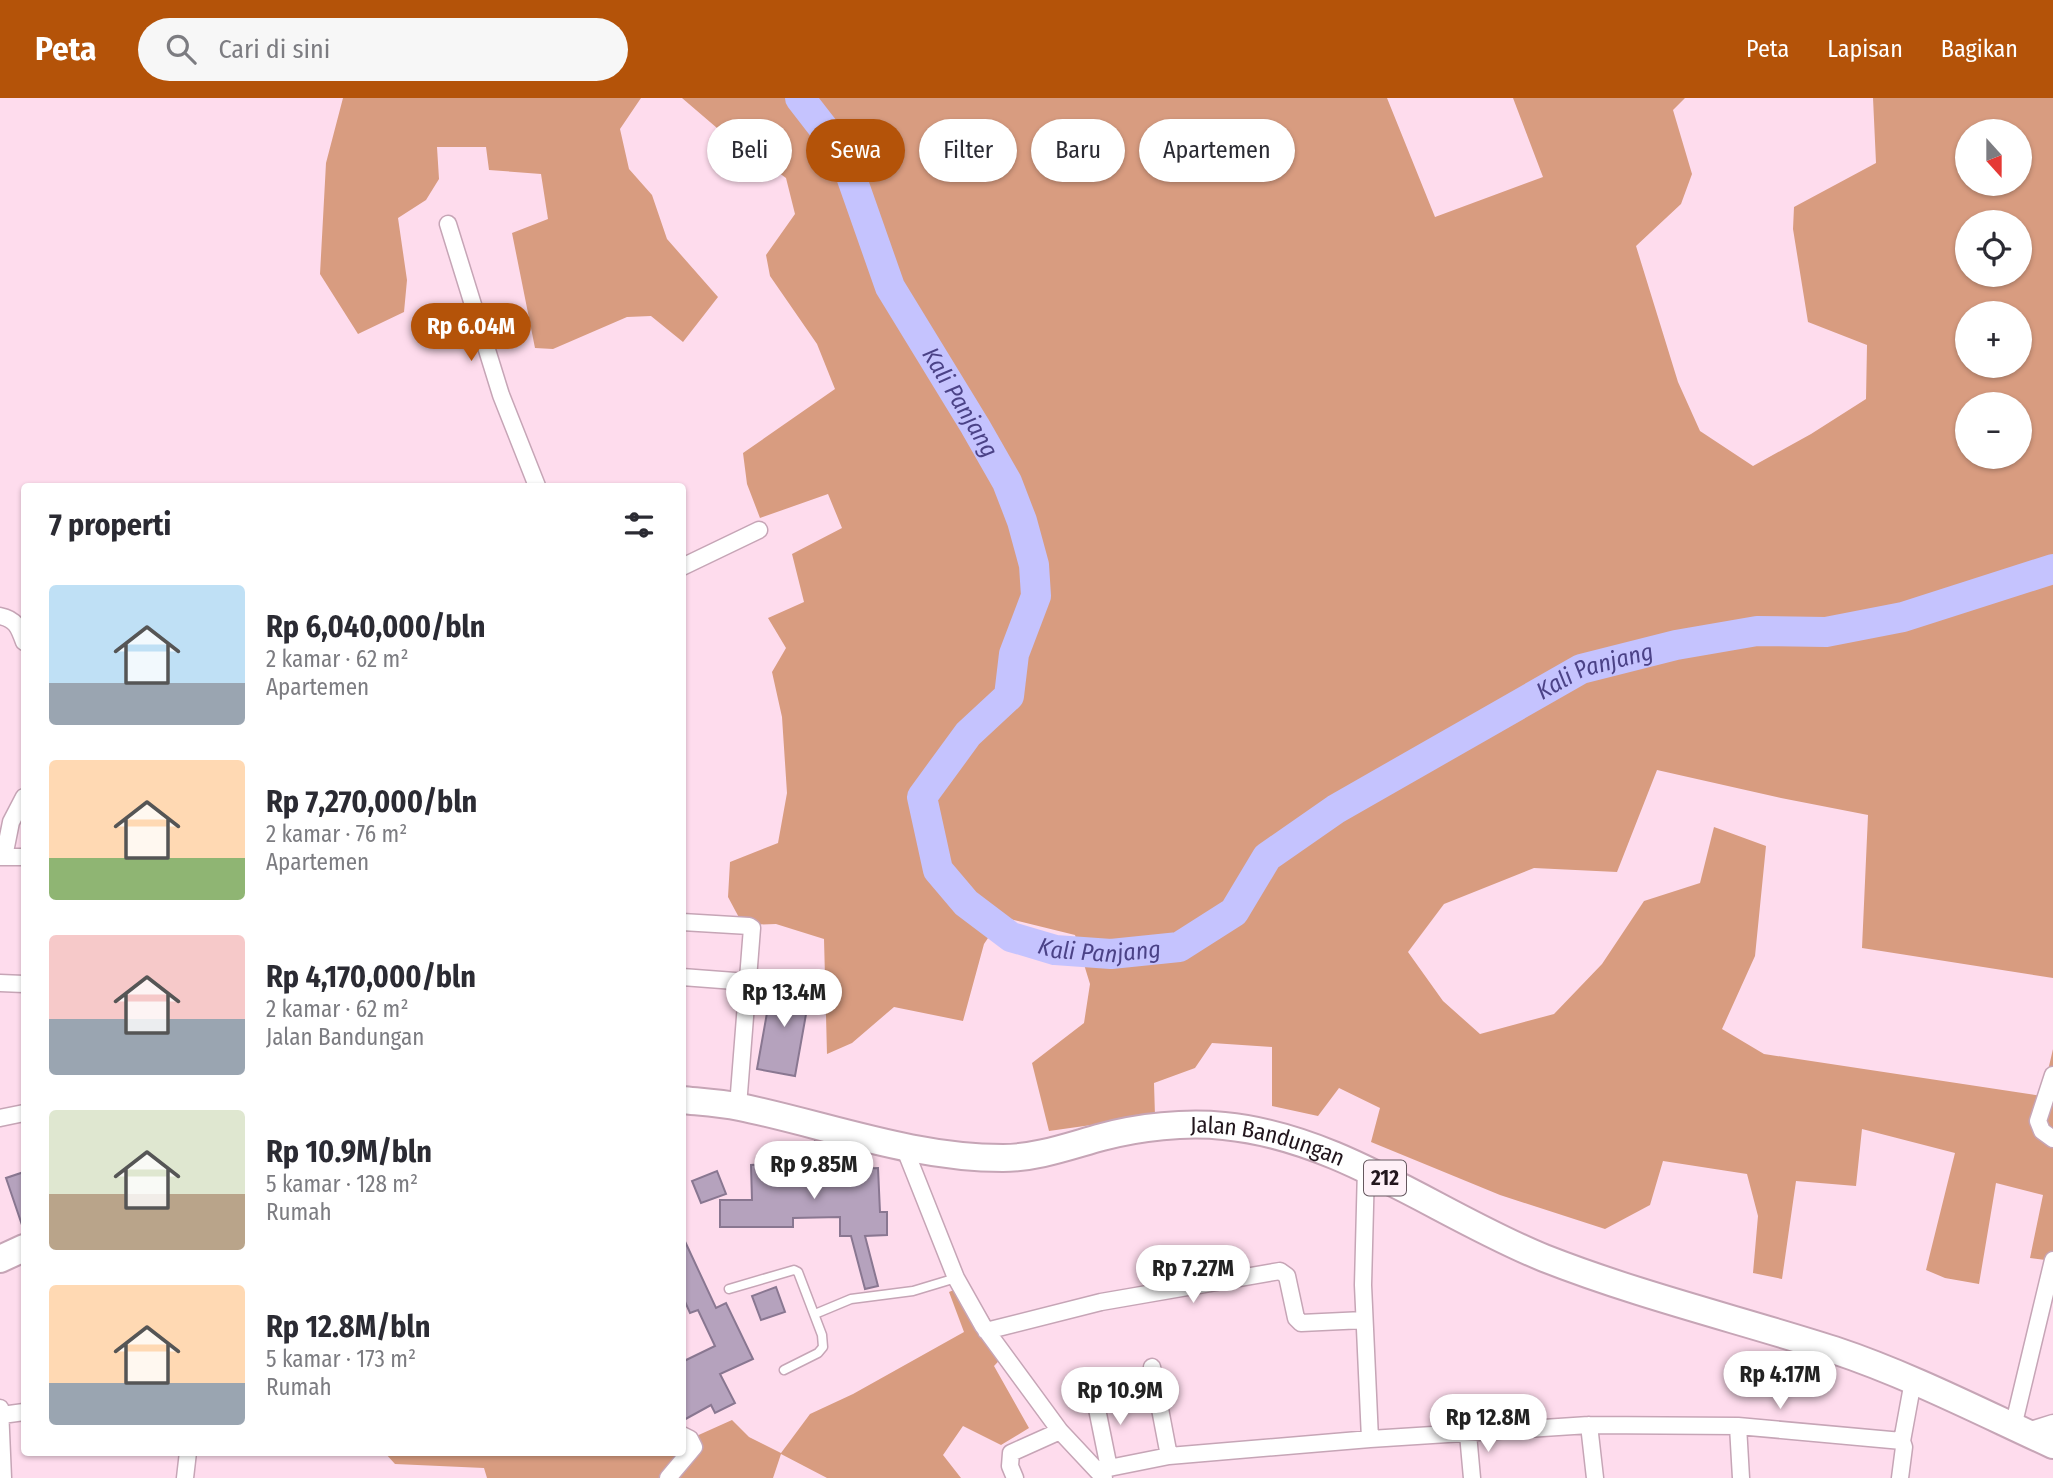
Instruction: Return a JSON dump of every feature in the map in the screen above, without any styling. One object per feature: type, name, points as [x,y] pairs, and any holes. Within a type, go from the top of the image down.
[{"type":"main road","name":"Jalan Bandungan","points":[[686,1100],[738,1106],[888,1144],[988,1157],[1044,1154],[1106,1136],[1153,1128],[1223,1125],[1295,1141],[1366,1168],[1468,1223],[1543,1257],[1616,1283],[1837,1351],[1913,1381],[2053,1445]]},
{"type":"main road","points":[[0,1259],[21,1249]]},
{"type":"street","points":[[448,224],[501,395],[536,483]]},
{"type":"street","points":[[686,565],[759,530]]},
{"type":"street","points":[[0,616],[15,622],[21,635]]},
{"type":"street","points":[[21,802],[10,822],[2,857],[21,857]]},
{"type":"street","points":[[686,922],[751,927],[738,1106]]},
{"type":"street","points":[[686,977],[748,982]]},
{"type":"street","points":[[0,983],[21,984]]},
{"type":"street","points":[[2053,1075],[2038,1121],[2042,1131],[2053,1139]]},
{"type":"street","points":[[0,1118],[21,1114]]},
{"type":"street","points":[[888,1144],[906,1152],[956,1278],[986,1331],[1060,1431],[1105,1474]]},
{"type":"street","points":[[1366,1168],[1364,1320],[1370,1439]]},
{"type":"street","points":[[2053,1260],[2018,1429],[2053,1423]]},
{"type":"street","points":[[986,1331],[1101,1302],[1280,1271],[1287,1276],[1296,1318],[1301,1323],[1364,1320]]},
{"type":"street","points":[[1152,1367],[1169,1456]]},
{"type":"street","points":[[1900,1478],[1904,1447],[1902,1441],[1913,1381]]},
{"type":"street","points":[[1094,1394],[1105,1474]]},
{"type":"street","points":[[3,1478],[1,1412],[21,1412]]},
{"type":"street","points":[[1105,1474],[1169,1456],[1370,1439],[1589,1425],[1738,1426],[1902,1441]]},
{"type":"street","points":[[1589,1425],[1595,1478]]},
{"type":"street","points":[[1738,1426],[1741,1478]]},
{"type":"street","points":[[1016,1478],[1010,1466],[1011,1452],[1060,1431]]},
{"type":"street","points":[[1468,1434],[1472,1478]]},
{"type":"street","points":[[668,1478],[694,1447],[686,1437]]},
{"type":"street","points":[[185,1478],[188,1456]]},
{"type":"lane","points":[[729,1289],[796,1270],[815,1314],[823,1346],[818,1353],[784,1370]]},
{"type":"lane","points":[[815,1314],[851,1299],[913,1291],[956,1278]]},
{"type":"shaded area","points":[[343,98],[641,98],[620,129],[629,169],[652,195],[667,239],[718,297],[683,342],[651,316],[627,317],[553,349],[535,348],[512,233],[548,219],[541,174],[489,170],[486,147],[437,147],[439,179],[426,200],[398,218],[407,280],[404,312],[358,334],[320,274],[326,163]]},
{"type":"shaded area","points":[[682,98],[1387,98],[1435,217],[1543,177],[1513,98],[1685,98],[1673,110],[1692,174],[1681,204],[1636,246],[1678,382],[1700,431],[1753,466],[1866,399],[1867,345],[1808,322],[1793,229],[1794,207],[1876,163],[1873,98],[2053,98],[2053,978],[1862,948],[1868,815],[1657,770],[1617,872],[1534,868],[1444,904],[1408,952],[1443,1001],[1480,1034],[1554,1014],[1602,964],[1644,901],[1700,883],[1714,827],[1766,846],[1755,956],[1722,1029],[1764,1054],[2042,1096],[2053,1049],[2053,1261],[2030,1258],[2043,1195],[1996,1183],[1979,1284],[1945,1278],[1926,1270],[1955,1153],[1862,1129],[1856,1186],[1796,1181],[1782,1279],[1753,1273],[1758,1216],[1747,1174],[1663,1161],[1650,1205],[1605,1229],[1500,1195],[1371,1142],[1380,1108],[1339,1088],[1318,1116],[1272,1106],[1272,1047],[1212,1043],[1195,1068],[1154,1083],[1155,1116],[1049,1131],[1032,1063],[1084,1023],[1090,984],[1075,935],[1002,917],[984,944],[963,1021],[894,1007],[852,1043],[827,1054],[824,939],[776,924],[743,925],[728,897],[730,862],[778,843],[787,793],[782,717],[772,672],[786,648],[768,618],[804,602],[792,554],[842,528],[828,494],[760,518],[747,484],[743,453],[835,389],[817,344],[770,276],[766,255],[795,214],[787,182],[792,182],[792,119],[707,119]]},
{"type":"shaded area","points":[[968,1284],[1009,1350],[994,1366],[1029,1428],[1001,1445],[963,1426],[943,1455],[961,1478],[827,1478],[781,1454],[773,1478],[487,1478],[484,1468],[395,1464],[388,1456],[686,1456],[686,1441],[732,1420],[749,1437],[781,1453],[810,1414],[853,1394],[964,1332],[949,1292]]},
{"type":"building","points":[[781,977],[802,979],[800,1001],[808,1003],[795,1076],[757,1069],[770,996],[779,998]]},
{"type":"building","points":[[815,1141],[834,1146],[832,1170],[878,1168],[880,1212],[887,1212],[887,1235],[865,1236],[878,1286],[865,1289],[851,1236],[840,1236],[840,1217],[793,1218],[793,1227],[720,1227],[720,1200],[752,1200],[751,1165],[766,1164],[765,1158],[779,1158],[779,1164],[813,1162]]},
{"type":"building","points":[[717,1171],[726,1194],[701,1203],[692,1181]]},
{"type":"building","points":[[21,1173],[21,1222],[6,1178]]},
{"type":"building","points":[[686,1244],[716,1308],[726,1303],[753,1359],[720,1374],[735,1403],[715,1413],[711,1405],[686,1419],[686,1360],[715,1346],[698,1310],[690,1313],[686,1304]]},
{"type":"building","points":[[776,1287],[785,1312],[761,1320],[752,1296]]},
{"type":"waterway","name":"Kali Panjang","points":[[800,98],[824,129],[851,176],[890,287],[1007,482],[1022,521],[1034,565],[1036,596],[1014,654],[1009,696],[968,734],[922,797],[938,870],[966,903],[1011,937],[1055,950],[1111,954],[1179,947],[1234,912],[1267,857],[1336,809],[1581,669],[1676,645],[1757,631],[1826,632],[1903,617],[2053,569]]}]
